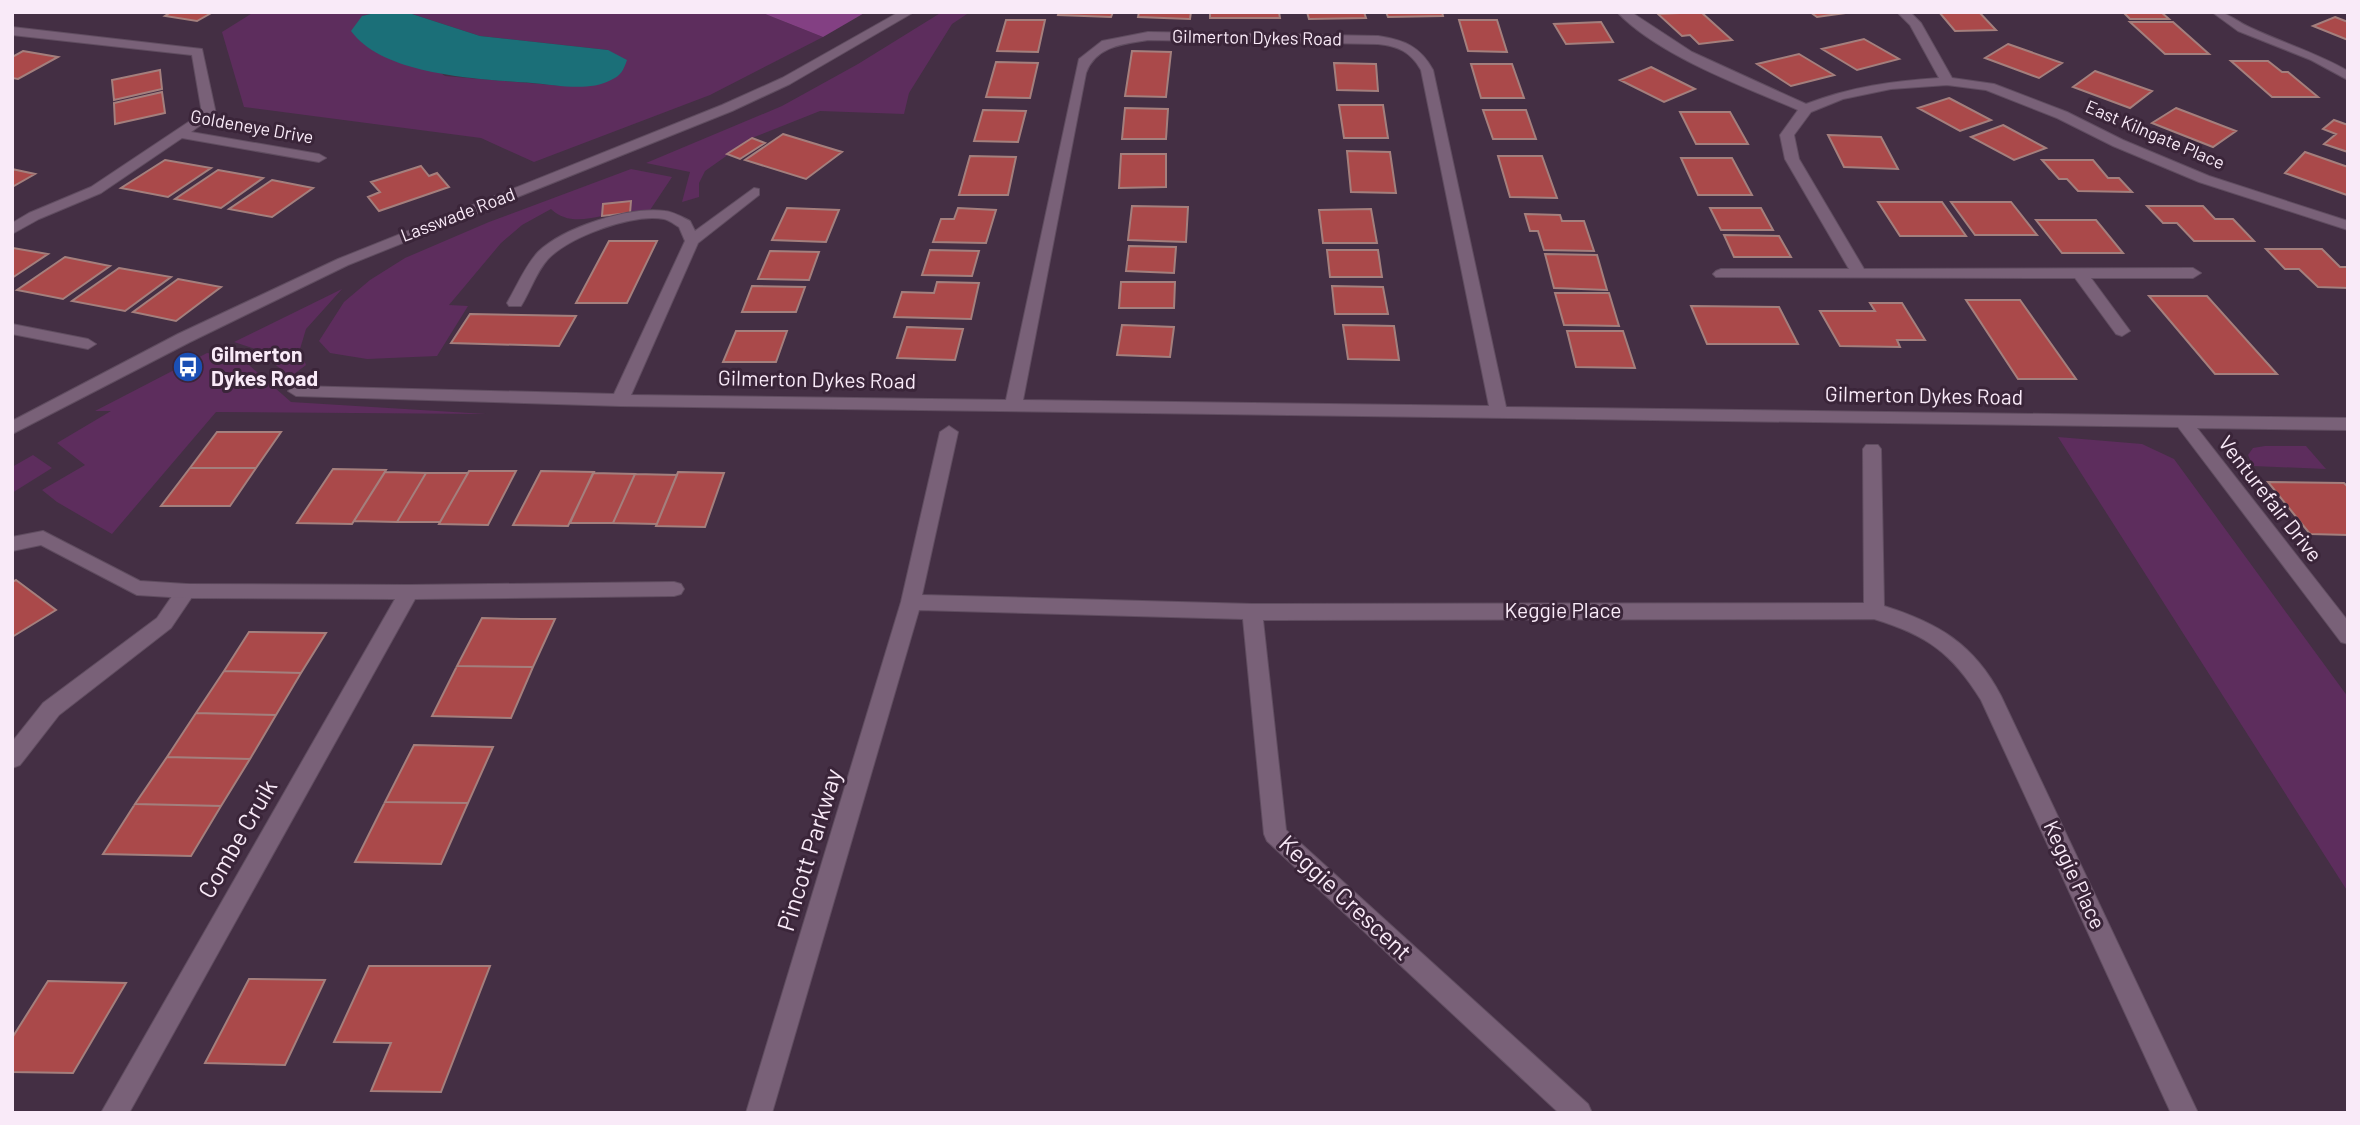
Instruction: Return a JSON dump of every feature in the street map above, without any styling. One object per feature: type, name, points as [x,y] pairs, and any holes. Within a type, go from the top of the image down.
[{"type":"street","name":"Lasswade Road","points":[[12,428],[184,338],[342,262],[727,108],[786,81],[908,12]]},
{"type":"street","points":[[1623,12],[1648,32],[1714,69],[1806,109],[1787,135],[1792,159],[1859,274]]},
{"type":"street","points":[[1903,12],[1915,23],[1947,81]]},
{"type":"street","points":[[2218,12],[2242,28],[2315,57],[2348,76]]},
{"type":"street","name":"Goldeneye Drive","points":[[12,230],[34,216],[96,190],[209,114],[198,52],[14,32]]},
{"type":"street","name":"Gilmerton Dykes Road","points":[[1013,406],[1080,72],[1085,59],[1100,47],[1148,36],[1378,40],[1409,46],[1418,54],[1427,70],[1499,412]]},
{"type":"street","name":"East Kilngate Place","points":[[1806,109],[1839,96],[1891,85],[1947,81],[1989,87],[2029,101],[2118,143],[2204,178],[2348,226]]},
{"type":"street","name":"Goldeneye Drive","points":[[179,134],[319,159]]},
{"type":"street","points":[[620,400],[692,241],[754,192]]},
{"type":"street","points":[[515,303],[543,256],[565,239],[592,227],[637,217],[666,215],[685,224],[692,241]]},
{"type":"street","points":[[2079,273],[2122,331]]},
{"type":"street","points":[[1721,274],[2193,273]]},
{"type":"street","points":[[12,330],[88,344]]},
{"type":"street","name":"Gilmerton Dykes Road","points":[[296,391],[620,400],[2348,424]]},
{"type":"street","name":"Venturefair Drive","points":[[2183,422],[2348,636]]},
{"type":"street","name":"Pincott Parkway","points":[[759,1113],[911,602],[949,432]]},
{"type":"street","points":[[1872,449],[1874,611]]},
{"type":"street","points":[[12,544],[43,538],[137,588],[186,591],[409,592],[674,589]]},
{"type":"street","points":[[12,760],[51,709],[164,622],[186,591]]},
{"type":"street","name":"Combe Cruik","points":[[114,1113],[409,592]]},
{"type":"street","points":[[911,602],[1252,612]]},
{"type":"street","name":"Keggie Place","points":[[1252,612],[1874,611],[1919,627],[1966,660],[1990,696],[2185,1113]]},
{"type":"street","name":"Keggie Crescent","points":[[1252,612],[1275,834],[1579,1113]]},
{"type":"shaded area","points":[[254,12],[379,12],[362,16],[445,76],[565,86],[595,85],[608,50],[480,36],[412,14],[390,12],[760,12],[823,37],[710,95],[534,162],[481,138],[244,107],[222,32]]},
{"type":"shaded area","points":[[379,12],[412,14],[480,36],[608,50],[627,60],[622,72],[614,78],[602,84],[583,87],[486,80],[434,72],[386,58],[366,46],[351,31],[362,16]]},
{"type":"shaded area","points":[[760,12],[866,12],[823,37]]},
{"type":"shaded area","points":[[942,12],[970,12],[952,24],[909,93],[904,114],[820,111],[752,138],[705,171],[699,183],[699,197],[682,202],[690,172],[646,163],[782,106],[858,64]]},
{"type":"shaded area","points":[[631,169],[672,177],[650,210],[630,213],[630,201],[604,204],[602,216],[575,219],[563,217],[551,209],[522,225],[501,243],[449,305],[468,306],[437,356],[367,359],[330,353],[319,341],[344,302],[370,280],[405,258],[489,222]]},
{"type":"shaded area","points":[[342,289],[306,329],[300,349],[306,365],[290,377],[258,350],[234,342]]},
{"type":"shaded area","points":[[207,353],[241,358],[291,402],[486,414],[216,412],[112,534],[57,502],[42,490],[85,465],[57,443],[111,411],[95,411]]},
{"type":"shaded area","points":[[2058,437],[2142,444],[2174,459],[2348,697],[2348,892]]},
{"type":"shaded area","points":[[2306,446],[2326,469],[2253,466],[2248,455],[2253,448]]},
{"type":"shaded area","points":[[33,455],[52,468],[12,493],[12,467]]},
{"type":"building","points":[[171,12],[213,12],[197,21],[165,16]]},
{"type":"building","points":[[1059,12],[1113,12],[1111,17],[1058,15]]},
{"type":"building","points":[[1139,12],[1191,12],[1190,19],[1138,17]]},
{"type":"building","points":[[1210,12],[1279,12],[1280,18],[1210,18]]},
{"type":"building","points":[[1307,12],[1364,12],[1366,18],[1309,19]]},
{"type":"building","points":[[1386,12],[1442,12],[1443,16],[1388,17]]},
{"type":"building","points":[[1701,12],[1732,40],[1699,44],[1690,35],[1682,36],[1658,14]]},
{"type":"building","points":[[1810,12],[1853,12],[1817,17]]},
{"type":"building","points":[[1939,12],[1979,12],[1996,30],[1955,31]]},
{"type":"building","points":[[2123,12],[2161,12],[2169,19],[2130,19]]},
{"type":"building","points":[[2335,17],[2348,22],[2348,40],[2313,26]]},
{"type":"building","points":[[1006,20],[1045,20],[1038,52],[997,51]]},
{"type":"building","points":[[1459,20],[1497,20],[1507,52],[1468,51]]},
{"type":"building","points":[[1601,22],[1613,42],[1566,44],[1554,24]]},
{"type":"building","points":[[2130,22],[2173,22],[2209,54],[2165,54]]},
{"type":"building","points":[[1864,39],[1899,59],[1857,70],[1822,49]]},
{"type":"building","points":[[2008,44],[2062,63],[2039,78],[1985,58]]},
{"type":"building","points":[[23,51],[58,57],[18,79],[12,78],[12,57]]},
{"type":"building","points":[[1132,51],[1171,52],[1166,97],[1125,96]]},
{"type":"building","points":[[1799,54],[1834,75],[1791,86],[1757,64]]},
{"type":"building","points":[[2231,61],[2268,61],[2282,72],[2288,72],[2318,97],[2272,97]]},
{"type":"building","points":[[996,62],[1038,63],[1030,98],[986,97]]},
{"type":"building","points":[[1334,63],[1376,64],[1378,91],[1337,90]]},
{"type":"building","points":[[1471,64],[1512,64],[1524,98],[1481,98]]},
{"type":"building","points":[[1651,67],[1695,89],[1664,102],[1620,80]]},
{"type":"building","points":[[160,70],[162,89],[114,100],[112,80]]},
{"type":"building","points":[[2095,71],[2152,91],[2130,108],[2073,87]]},
{"type":"building","points":[[162,92],[165,113],[115,124],[114,103]]},
{"type":"building","points":[[1949,98],[1991,120],[1960,131],[1918,108]]},
{"type":"building","points":[[1339,105],[1383,105],[1388,138],[1344,138]]},
{"type":"building","points":[[1125,108],[1168,109],[1166,139],[1122,139]]},
{"type":"building","points":[[2176,108],[2236,131],[2213,147],[2152,123]]},
{"type":"building","points":[[983,110],[1026,111],[1018,142],[974,141]]},
{"type":"building","points":[[1483,110],[1526,110],[1536,139],[1493,139]]},
{"type":"building","points":[[1680,112],[1730,112],[1748,144],[1696,144]]},
{"type":"building","points":[[2334,120],[2348,125],[2348,152],[2324,144],[2336,134],[2323,129]]},
{"type":"building","points":[[2003,125],[2046,148],[2014,160],[1971,137]]},
{"type":"building","points":[[783,134],[842,152],[806,179],[745,160]]},
{"type":"building","points":[[1828,135],[1881,137],[1898,169],[1844,167]]},
{"type":"building","points":[[752,138],[765,143],[740,159],[727,154]]},
{"type":"building","points":[[1347,151],[1390,152],[1396,193],[1351,192]]},
{"type":"building","points":[[2305,152],[2348,167],[2347,195],[2285,173]]},
{"type":"building","points":[[1121,154],[1166,154],[1166,187],[1119,188]]},
{"type":"building","points":[[970,156],[1016,157],[1008,195],[959,195]]},
{"type":"building","points":[[1498,156],[1542,156],[1557,198],[1510,197]]},
{"type":"building","points":[[1681,158],[1732,158],[1752,195],[1698,195]]},
{"type":"building","points":[[165,160],[211,168],[168,197],[121,188]]},
{"type":"building","points":[[2042,160],[2093,160],[2108,178],[2119,178],[2132,192],[2078,191],[2067,179],[2059,179]]},
{"type":"building","points":[[421,166],[429,176],[437,173],[449,187],[379,211],[368,197],[380,192],[371,182]]},
{"type":"building","points":[[12,169],[35,174],[12,187]]},
{"type":"building","points":[[218,170],[263,178],[221,208],[175,199]]},
{"type":"building","points":[[272,180],[313,188],[272,217],[229,209]]},
{"type":"building","points":[[631,201],[630,213],[602,216],[603,204]]},
{"type":"building","points":[[1878,202],[1942,202],[1966,236],[1900,236]]},
{"type":"building","points":[[1951,202],[2011,202],[2037,235],[1975,235]]},
{"type":"building","points":[[1132,206],[1188,207],[1186,242],[1128,240]]},
{"type":"building","points":[[2147,206],[2203,206],[2215,219],[2233,219],[2254,241],[2194,241],[2177,223],[2163,223]]},
{"type":"building","points":[[787,208],[839,210],[826,242],[772,240]]},
{"type":"building","points":[[958,208],[996,210],[986,243],[933,242],[941,219],[954,219]]},
{"type":"building","points":[[1710,208],[1761,208],[1773,230],[1721,230]]},
{"type":"building","points":[[1371,209],[1377,243],[1323,243],[1319,210]]},
{"type":"building","points":[[1525,214],[1560,215],[1562,221],[1584,221],[1594,251],[1544,250],[1538,231],[1530,231]]},
{"type":"building","points":[[2036,220],[2096,220],[2123,253],[2062,253]]},
{"type":"building","points":[[1724,235],[1779,236],[1791,257],[1734,257]]},
{"type":"building","points":[[609,241],[657,241],[627,303],[576,303]]},
{"type":"building","points":[[1129,246],[1176,247],[1174,273],[1126,271]]},
{"type":"building","points":[[13,248],[48,254],[12,278]]},
{"type":"building","points":[[2266,249],[2322,249],[2340,267],[2348,267],[2348,288],[2318,287],[2299,269],[2285,269]]},
{"type":"building","points":[[930,250],[979,251],[972,276],[922,275]]},
{"type":"building","points":[[1327,250],[1378,250],[1382,277],[1330,277]]},
{"type":"building","points":[[770,251],[819,252],[809,280],[758,279]]},
{"type":"building","points":[[1545,254],[1597,255],[1607,290],[1554,288]]},
{"type":"building","points":[[65,257],[110,266],[63,299],[17,290]]},
{"type":"building","points":[[119,268],[171,277],[125,311],[72,301]]},
{"type":"building","points":[[178,279],[221,287],[176,321],[133,312]]},
{"type":"building","points":[[937,282],[979,283],[971,319],[894,317],[902,292],[934,293]]},
{"type":"building","points":[[1121,282],[1175,282],[1174,308],[1119,308]]},
{"type":"building","points":[[752,286],[805,287],[796,312],[742,312]]},
{"type":"building","points":[[1332,286],[1383,287],[1388,314],[1335,314]]},
{"type":"building","points":[[1555,293],[1609,293],[1619,326],[1564,325]]},
{"type":"building","points":[[2149,296],[2207,296],[2277,374],[2215,374]]},
{"type":"building","points":[[1966,300],[2020,300],[2076,379],[2018,379]]},
{"type":"building","points":[[1870,303],[1902,303],[1925,340],[1897,340],[1900,347],[1840,346],[1820,311],[1875,311]]},
{"type":"building","points":[[1691,306],[1779,307],[1798,344],[1707,344]]},
{"type":"building","points":[[470,314],[576,316],[559,346],[451,343]]},
{"type":"building","points":[[1122,325],[1174,327],[1170,357],[1117,355]]},
{"type":"building","points":[[1343,325],[1394,326],[1399,360],[1348,359]]},
{"type":"building","points":[[907,327],[963,329],[955,360],[897,358]]},
{"type":"building","points":[[736,331],[787,331],[776,362],[723,362]]},
{"type":"building","points":[[1567,331],[1623,331],[1635,368],[1576,367]]},
{"type":"building","points":[[217,432],[281,432],[256,468],[190,468]]},
{"type":"building","points":[[190,468],[256,468],[230,506],[161,506]]},
{"type":"building","points":[[333,469],[386,470],[352,524],[297,523]]},
{"type":"building","points":[[469,471],[516,471],[488,525],[439,524]]},
{"type":"building","points":[[541,471],[594,472],[568,526],[513,525]]},
{"type":"building","points":[[385,472],[426,473],[397,522],[354,521]]},
{"type":"building","points":[[678,472],[724,473],[705,527],[656,526]]},
{"type":"building","points":[[426,473],[468,473],[440,522],[397,522]]},
{"type":"building","points":[[593,473],[635,474],[613,523],[570,523]]},
{"type":"building","points":[[635,474],[677,475],[657,524],[613,523]]},
{"type":"building","points":[[2268,482],[2344,483],[2348,487],[2348,535],[2310,534]]},
{"type":"building","points":[[16,580],[56,610],[12,637],[12,582]]},
{"type":"building","points":[[482,618],[555,619],[533,667],[457,666]]},
{"type":"building","points":[[249,632],[326,633],[301,673],[224,671]]},
{"type":"building","points":[[457,666],[533,667],[511,718],[432,716]]},
{"type":"building","points":[[224,671],[301,673],[276,715],[196,713]]},
{"type":"building","points":[[196,713],[276,715],[250,759],[167,757]]},
{"type":"building","points":[[414,745],[493,747],[468,803],[385,802]]},
{"type":"building","points":[[167,757],[250,759],[221,806],[135,804]]},
{"type":"building","points":[[385,802],[468,803],[441,864],[355,862]]},
{"type":"building","points":[[135,804],[221,806],[191,856],[103,854]]},
{"type":"building","points":[[369,966],[490,966],[441,1092],[371,1091],[391,1043],[334,1042]]},
{"type":"building","points":[[249,979],[325,980],[285,1065],[205,1063]]},
{"type":"building","points":[[48,981],[126,983],[73,1073],[12,1072],[12,1038]]},
{"type":"place","name":"Gilmerton Dykes Road","points":[[188,367]]}]
